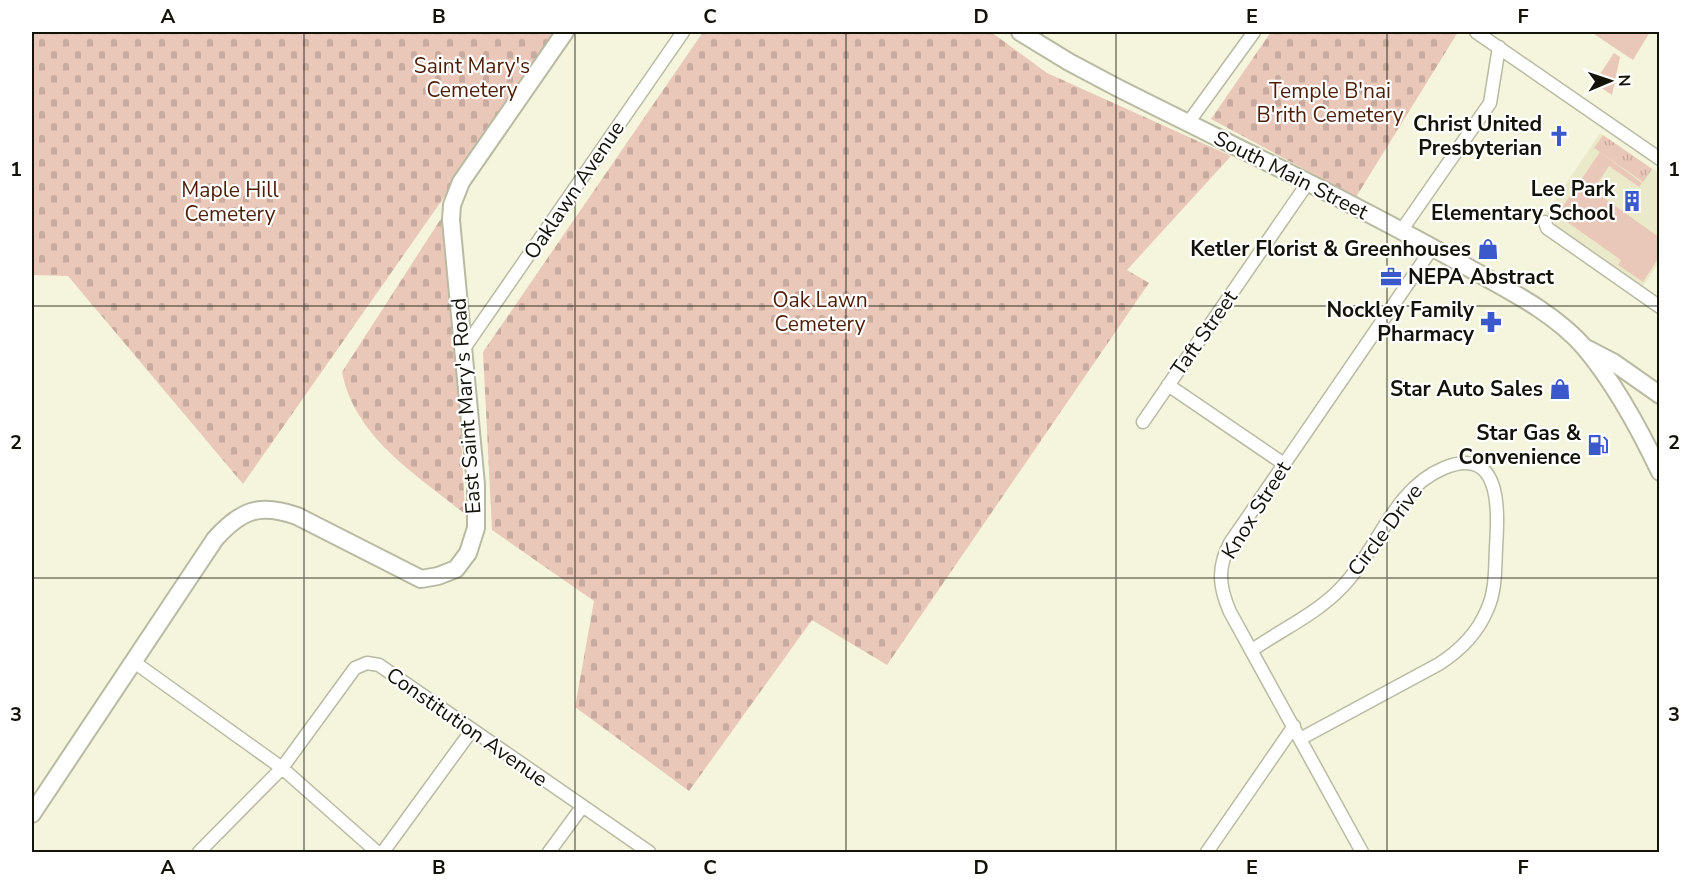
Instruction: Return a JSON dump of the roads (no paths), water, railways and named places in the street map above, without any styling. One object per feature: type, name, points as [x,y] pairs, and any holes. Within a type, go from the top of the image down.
[{"type":"street","name":"East Saint Mary's Road","points":[[32,814],[215,539],[229,523],[249,511],[273,510],[297,516],[421,579],[456,569],[468,553],[476,528],[476,485],[465,347],[451,220],[455,192],[565,32]]},
{"type":"street","name":"Oaklawn Avenue","points":[[465,347],[683,32]]},
{"type":"street","name":"South Main Street","points":[[1020,32],[1069,62],[1433,247],[1516,295],[1564,328],[1584,347],[1632,421],[1659,472]]},
{"type":"street","points":[[1188,123],[1254,32]]},
{"type":"street","points":[[1476,32],[1659,159]]},
{"type":"street","points":[[1401,231],[1491,103],[1499,47]]},
{"type":"street","name":"Taft Street","points":[[1143,422],[1307,184]]},
{"type":"street","points":[[1545,222],[1547,228],[1659,308]]},
{"type":"street","name":"Knox Street","points":[[1356,849],[1294,726],[1223,596],[1220,567],[1230,543],[1433,247]]},
{"type":"street","points":[[1584,347],[1613,362],[1659,395]]},
{"type":"street","points":[[1168,385],[1284,464]]},
{"type":"street","name":"Circle Drive","points":[[1252,650],[1341,589],[1410,491],[1425,478],[1444,468],[1470,464],[1482,470],[1494,483],[1498,514],[1494,591],[1488,608],[1475,631],[1450,657],[1439,664],[1300,739]]},
{"type":"street","points":[[134,662],[282,768],[377,852]]},
{"type":"street","name":"Constitution Avenue","points":[[199,852],[282,768],[355,668],[367,663],[379,665],[649,852]]},
{"type":"street","points":[[1208,852],[1294,726]]},
{"type":"street","points":[[383,852],[472,730]]},
{"type":"street","points":[[549,852],[582,807]]},
{"type":"place","name":"Christ United Presbyterian","points":[[1559,136]]},
{"type":"place","name":"Lee Park Elementary School","points":[[1632,201]]},
{"type":"place","name":"Ketler Florist & Greenhouses","points":[[1488,249]]},
{"type":"place","name":"NEPA Abstract","points":[[1391,277]]},
{"type":"place","name":"Nockley Family Pharmacy","points":[[1491,322]]},
{"type":"place","name":"Star Auto Sales","points":[[1560,389]]},
{"type":"place","name":"Star Gas & Convenience","points":[[1598,445]]},
{"type":"park label","name":"Saint Mary's Cemetery","points":[[472,78]]},
{"type":"park label","name":"Temple B'nai B'rith Cemetery","points":[[1330,103]]},
{"type":"park label","name":"Maple Hill Cemetery","points":[[230,202]]},
{"type":"park label","name":"Oak Lawn Cemetery","points":[[820,312]]}]
